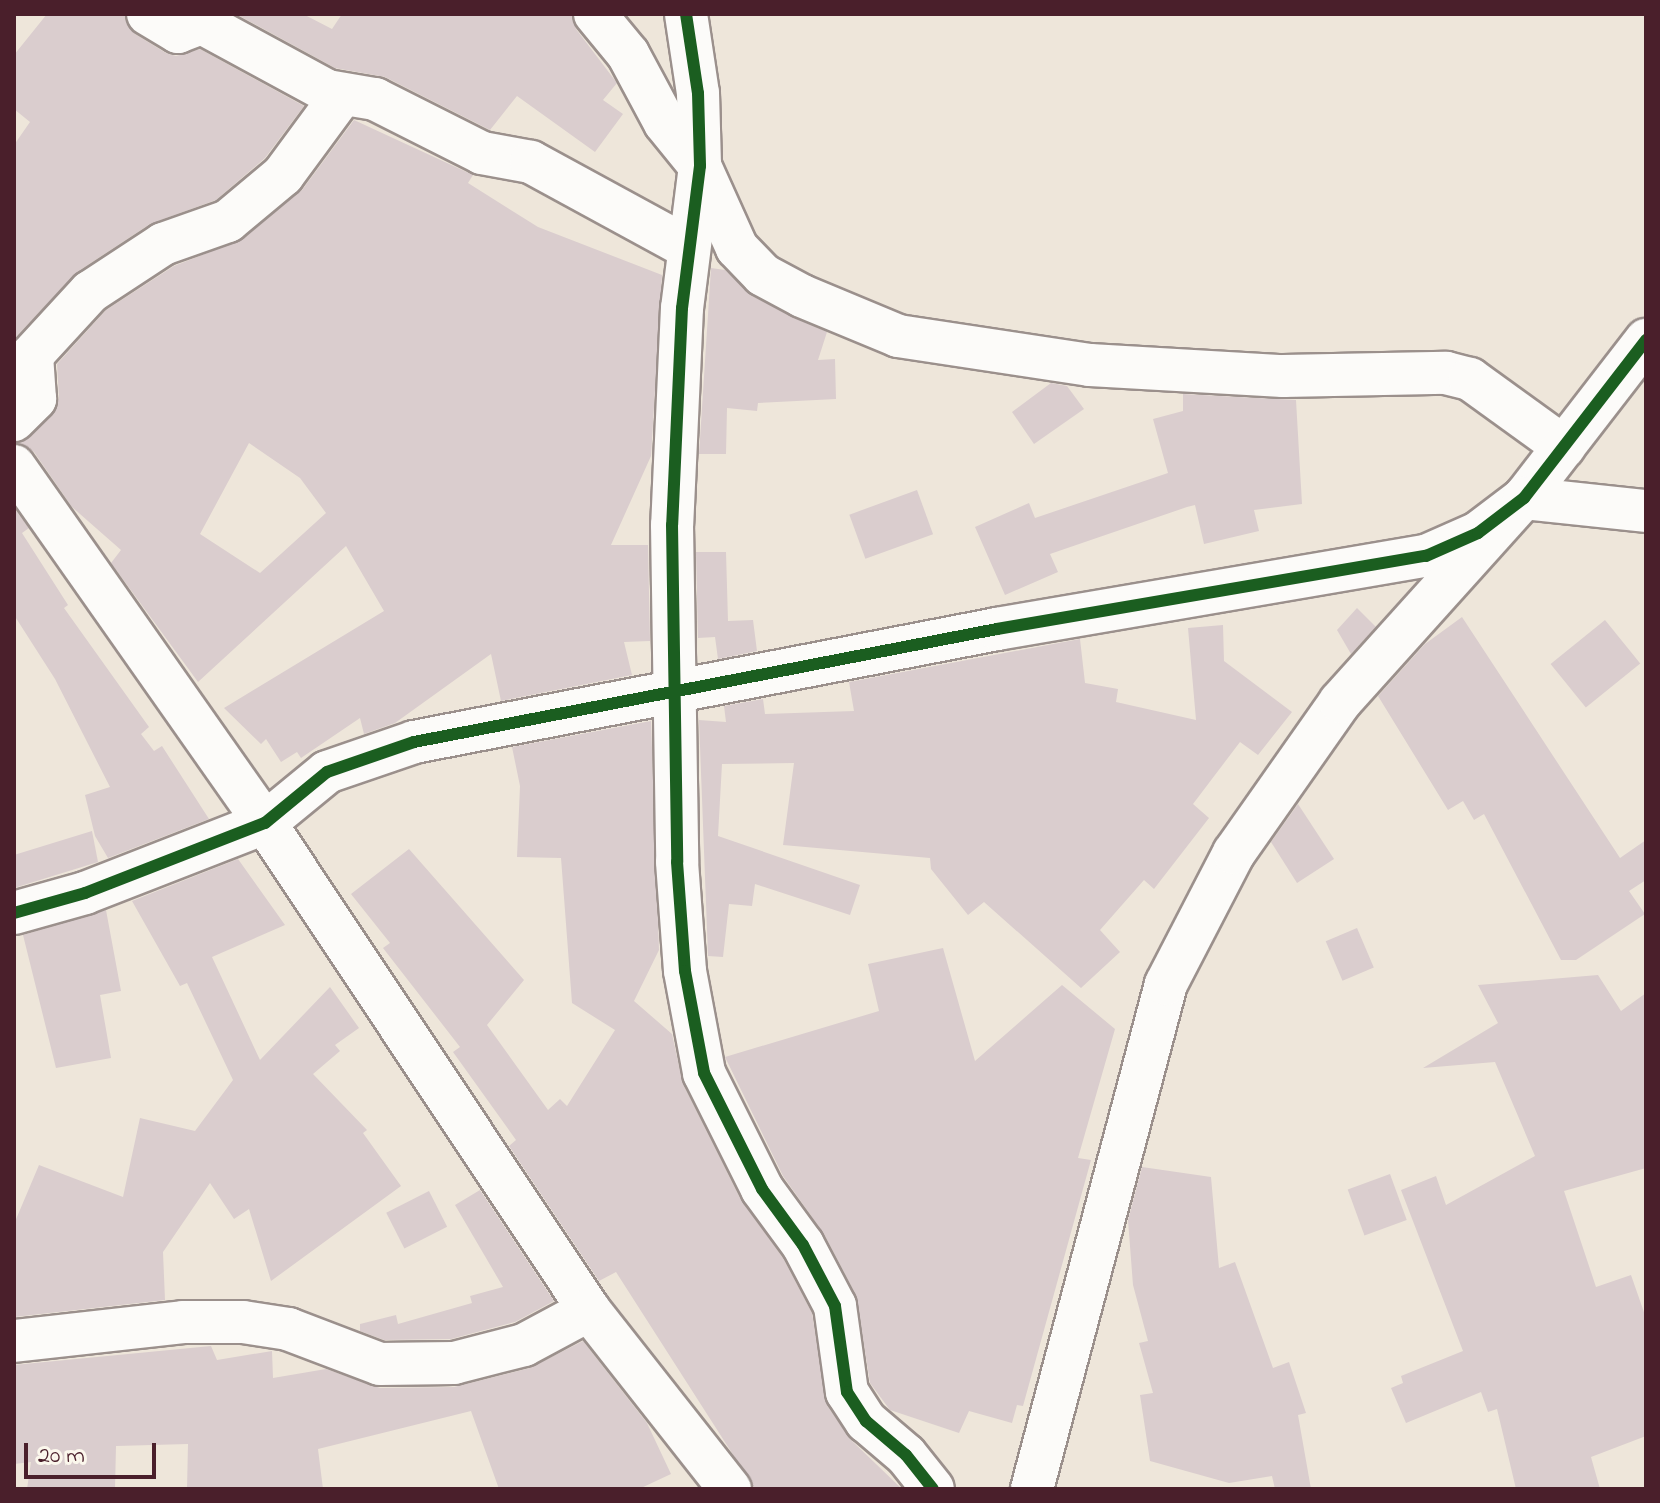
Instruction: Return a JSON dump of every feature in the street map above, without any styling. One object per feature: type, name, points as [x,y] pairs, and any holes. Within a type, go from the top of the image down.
[{"type":"street","points":[[148,14],[178,32],[202,23],[342,95],[375,99],[482,153],[531,162],[687,247]]},
{"type":"street","points":[[595,14],[628,54],[665,123],[700,166],[737,248],[763,275],[898,336],[1090,365],[1283,376],[1446,373],[1470,379],[1564,447]]},
{"type":"street","points":[[686,14],[698,93],[700,166],[687,247],[672,525],[680,917],[704,1073],[762,1189],[803,1245],[835,1306],[847,1392],[866,1421],[906,1455],[933,1489]]},
{"type":"street","points":[[14,420],[35,399],[32,355],[56,325],[90,292],[163,244],[228,221],[283,175],[342,95]]},
{"type":"street","points":[[1032,1489],[1166,984],[1234,853],[1340,702],[1524,498],[1646,340]]},
{"type":"street","points":[[14,466],[265,823],[589,1310],[730,1489]]},
{"type":"street","points":[[14,913],[70,899],[265,823],[327,772],[414,742],[675,690],[1426,556],[1478,533],[1524,498],[1646,511]]},
{"type":"street","points":[[14,1341],[183,1322],[243,1322],[288,1329],[380,1364],[454,1363],[524,1345],[589,1310]]},
{"type":"building","points":[[47,14],[124,14],[135,34],[166,53],[176,56],[200,49],[304,106],[265,158],[216,200],[150,224],[77,272],[14,339],[14,145],[30,122],[14,109],[14,55]]},
{"type":"building","points":[[236,14],[303,14],[332,29],[342,14],[572,14],[576,29],[617,83],[603,100],[623,114],[595,152],[517,96],[490,130],[385,77],[335,68]]},
{"type":"building","points":[[354,120],[473,175],[468,183],[538,227],[662,275],[651,456],[611,545],[648,545],[650,641],[624,642],[632,675],[501,701],[491,654],[395,723],[364,734],[360,718],[301,758],[297,752],[281,762],[266,739],[261,744],[224,708],[384,611],[346,546],[198,682],[111,563],[121,550],[72,507],[34,452],[19,443],[52,415],[59,398],[57,364],[106,310],[174,266],[243,239],[302,190]],"holes":[[[249,443],[300,478],[326,513],[260,573],[200,534]]]},
{"type":"building","points":[[711,268],[725,270],[752,296],[827,332],[818,360],[835,359],[836,399],[758,403],[757,411],[727,408],[726,454],[699,454]]},
{"type":"building","points":[[1051,383],[1067,386],[1084,409],[1034,444],[1012,412]]},
{"type":"building","points":[[1183,394],[1296,400],[1302,504],[1254,510],[1259,531],[1204,544],[1195,505],[1187,507],[1050,554],[1058,572],[1005,595],[975,527],[1029,503],[1035,518],[1168,473],[1153,419],[1183,411]]},
{"type":"building","points":[[917,490],[933,534],[865,559],[849,515]]},
{"type":"building","points":[[14,508],[29,528],[22,533],[68,605],[64,608],[149,727],[141,734],[154,751],[162,746],[209,819],[108,858],[95,836],[85,795],[110,787],[55,679],[14,615]]},
{"type":"building","points":[[696,552],[726,552],[728,621],[753,620],[757,651],[718,659],[715,637],[698,638]]},
{"type":"building","points":[[1357,608],[1376,627],[1351,654],[1337,630]]},
{"type":"building","points":[[1462,617],[1620,858],[1646,840],[1646,880],[1629,891],[1645,914],[1576,960],[1561,960],[1484,814],[1474,820],[1463,801],[1448,810],[1378,696],[1425,644]]},
{"type":"building","points":[[1605,620],[1640,664],[1586,708],[1551,664]]},
{"type":"building","points":[[1223,625],[1224,661],[1292,712],[1258,755],[1240,742],[1193,804],[1209,818],[1154,889],[1144,880],[1100,930],[1120,952],[1081,988],[984,902],[968,915],[931,869],[930,858],[783,845],[794,763],[722,764],[718,836],[860,885],[850,915],[755,884],[752,906],[729,904],[723,957],[708,956],[699,720],[726,722],[724,706],[763,699],[765,714],[854,711],[849,682],[1080,639],[1085,683],[1118,689],[1116,702],[1196,720],[1188,628]]},
{"type":"building","points":[[651,721],[659,950],[634,1001],[672,1034],[683,1084],[741,1200],[783,1258],[812,1313],[827,1405],[850,1439],[902,1489],[755,1489],[616,1272],[599,1281],[509,1146],[516,1140],[453,1052],[460,1047],[383,948],[390,943],[351,894],[409,849],[524,980],[487,1025],[548,1110],[560,1099],[567,1106],[615,1030],[572,1003],[561,858],[517,857],[520,786],[512,747]]},
{"type":"building","points":[[1298,804],[1334,859],[1297,883],[1271,842]]},
{"type":"building","points":[[92,831],[98,862],[14,888],[14,855]]},
{"type":"building","points":[[238,859],[285,925],[212,957],[260,1060],[330,987],[359,1028],[335,1045],[340,1051],[313,1074],[367,1130],[363,1133],[401,1186],[271,1281],[249,1209],[234,1219],[210,1183],[163,1252],[165,1300],[14,1317],[14,1224],[39,1165],[123,1197],[140,1118],[195,1131],[233,1080],[187,983],[180,986],[132,901]]},
{"type":"building","points":[[106,910],[121,991],[100,995],[111,1058],[56,1068],[23,935]]},
{"type":"building","points":[[1357,928],[1374,968],[1343,981],[1326,941]]},
{"type":"building","points":[[943,948],[975,1061],[1062,985],[1115,1029],[1078,1158],[1091,1160],[1023,1406],[1017,1405],[1012,1423],[969,1411],[959,1433],[890,1410],[870,1383],[856,1295],[824,1234],[783,1176],[725,1057],[879,1011],[868,964]]},
{"type":"building","points":[[1598,975],[1621,1011],[1646,993],[1646,1168],[1564,1191],[1596,1287],[1631,1275],[1646,1318],[1646,1436],[1591,1457],[1600,1489],[1516,1489],[1497,1409],[1488,1412],[1481,1392],[1406,1423],[1391,1388],[1403,1383],[1401,1376],[1463,1351],[1401,1190],[1436,1176],[1446,1205],[1535,1156],[1495,1062],[1423,1068],[1498,1023],[1478,985]]},
{"type":"building","points":[[1142,1167],[1211,1177],[1219,1268],[1235,1262],[1273,1368],[1289,1362],[1306,1413],[1298,1415],[1311,1489],[1275,1489],[1272,1476],[1229,1483],[1150,1461],[1140,1395],[1153,1393],[1139,1343],[1148,1341],[1133,1285],[1128,1220]]},
{"type":"building","points":[[1390,1174],[1407,1220],[1364,1235],[1348,1189]]},
{"type":"building","points":[[480,1190],[554,1301],[515,1322],[451,1339],[384,1340],[360,1331],[360,1324],[396,1315],[398,1324],[472,1303],[470,1296],[503,1287],[455,1205]]},
{"type":"building","points":[[429,1191],[447,1227],[404,1248],[386,1213]]},
{"type":"building","points":[[583,1341],[647,1423],[671,1474],[639,1489],[499,1489],[471,1411],[318,1449],[323,1489],[187,1489],[188,1444],[116,1446],[115,1489],[27,1489],[31,1462],[14,1464],[14,1365],[211,1346],[217,1360],[272,1351],[273,1378],[326,1369],[380,1388],[454,1387],[530,1368]]},
{"type":"cycle path","points":[[686,14],[698,93],[700,166],[682,308],[672,525],[677,862],[685,971],[704,1073],[762,1189],[803,1245],[835,1306],[847,1392],[866,1421],[906,1455],[933,1489]]},
{"type":"cycle path","points":[[14,913],[85,893],[265,823],[327,772],[414,742],[997,629],[1426,556],[1478,533],[1524,498],[1646,340]]}]
